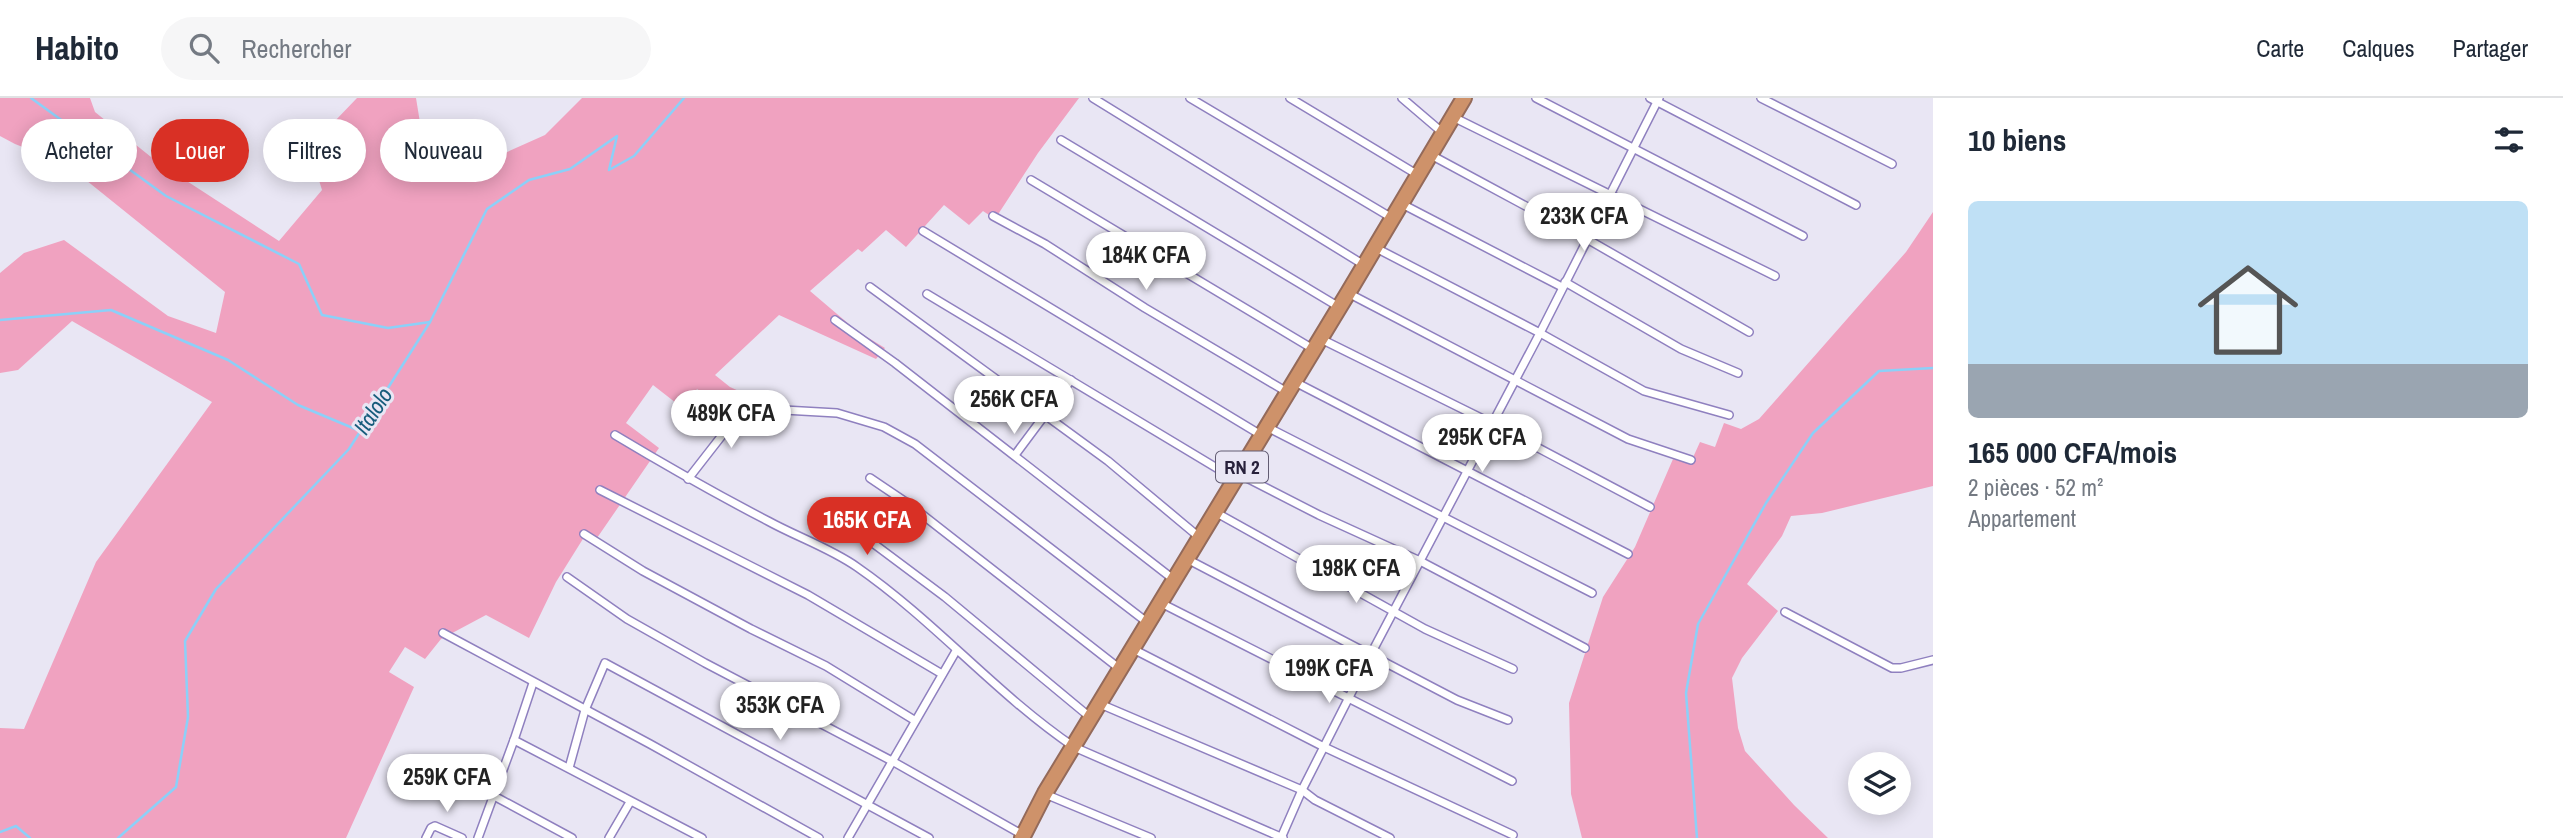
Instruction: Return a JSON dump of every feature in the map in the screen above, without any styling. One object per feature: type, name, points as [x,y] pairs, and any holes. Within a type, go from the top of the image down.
[{"type":"highway","name":"RN 2","points":[[1022,837],[1045,793],[1464,98]]},
{"type":"street","points":[[1093,98],[1365,266]]},
{"type":"street","points":[[1190,98],[1393,218]]},
{"type":"street","points":[[1290,98],[1418,176]]},
{"type":"street","points":[[1402,98],[1443,133]]},
{"type":"street","points":[[1536,98],[1803,236]]},
{"type":"street","points":[[1761,98],[1892,164]]},
{"type":"street","points":[[615,435],[688,479],[854,565],[929,622],[956,651],[1050,731],[1074,747],[1282,838],[1302,790],[1540,333],[1655,99],[1856,205]]},
{"type":"street","points":[[1453,117],[1775,276]]},
{"type":"street","points":[[1061,140],[1340,307]]},
{"type":"street","points":[[1430,155],[1587,239],[1749,332]]},
{"type":"street","points":[[1031,180],[1317,344],[1491,423],[1650,507]]},
{"type":"street","points":[[1402,204],[1563,285],[1681,349],[1738,373]]},
{"type":"street","points":[[993,216],[1045,244],[1145,308],[1291,387],[1468,471],[1628,554]]},
{"type":"street","points":[[923,231],[1263,431],[1592,593]]},
{"type":"street","points":[[1375,248],[1644,390],[1728,415]]},
{"type":"street","points":[[870,287],[1108,461],[1199,537]]},
{"type":"street","points":[[1348,293],[1628,439],[1691,460]]},
{"type":"street","points":[[927,294],[1236,476],[1420,561],[1585,648]]},
{"type":"street","points":[[835,320],[895,363],[1174,579]]},
{"type":"street","points":[[1015,455],[1070,380]]},
{"type":"street","points":[[688,479],[741,411],[750,408],[837,414],[874,423],[915,444],[1148,623]]},
{"type":"street","points":[[870,478],[909,505],[1120,669]]},
{"type":"street","points":[[600,490],[808,596],[942,674]]},
{"type":"street","points":[[1214,512],[1425,629],[1513,669]]},
{"type":"street","points":[[854,528],[945,597],[1091,718]]},
{"type":"street","points":[[584,534],[643,571],[826,666],[914,720]]},
{"type":"street","points":[[1186,559],[1457,700],[1507,720]]},
{"type":"street","points":[[567,577],[627,619],[892,761],[1022,837]]},
{"type":"street","points":[[1160,603],[1512,781]]},
{"type":"street","points":[[1786,612],[1892,668],[1933,660]]},
{"type":"street","points":[[443,633],[819,838]]},
{"type":"street","points":[[1133,649],[1324,747],[1513,835]]},
{"type":"street","points":[[848,838],[956,651]]},
{"type":"street","points":[[569,768],[585,710],[605,663],[929,838]]},
{"type":"street","points":[[478,838],[533,683]]},
{"type":"street","points":[[1100,704],[1302,790],[1315,800],[1390,838]]},
{"type":"street","points":[[514,740],[702,838]]},
{"type":"street","points":[[414,762],[494,796],[572,838]]},
{"type":"street","points":[[1045,793],[1151,838]]},
{"type":"street","points":[[609,838],[630,802]]},
{"type":"street","points":[[426,838],[435,825],[462,838]]},
{"type":"shaded area","points":[[0,98],[90,98],[95,112],[104,119],[21,119],[21,146],[0,136]]},
{"type":"shaded area","points":[[357,98],[416,98],[419,119],[380,119],[380,182],[507,182],[507,152],[545,135],[582,98],[1079,98],[1038,153],[995,219],[983,211],[969,225],[944,205],[906,247],[886,230],[862,252],[858,249],[810,291],[857,331],[885,348],[876,359],[779,315],[715,375],[741,392],[740,406],[726,410],[697,389],[685,410],[653,385],[626,423],[659,448],[597,538],[586,534],[556,582],[529,638],[486,615],[441,639],[425,659],[405,647],[389,672],[414,687],[346,838],[0,838],[0,728],[24,729],[96,562],[212,402],[72,321],[18,370],[0,373],[0,273],[24,253],[64,240],[168,316],[216,333],[225,292],[88,182],[137,182],[137,146],[151,157],[151,182],[188,182],[279,241],[322,190],[320,182],[366,182],[366,119],[337,119]]},
{"type":"shaded area","points":[[1933,212],[1933,486],[1822,513],[1791,516],[1782,536],[1747,584],[1778,611],[1742,658],[1732,678],[1738,728],[1745,751],[1828,838],[1582,838],[1571,794],[1569,703],[1603,597],[1635,547],[1673,459],[1690,464],[1700,442],[1715,447],[1724,423],[1741,429],[1759,419],[1906,252]]},
{"type":"waterway","points":[[31,98],[166,196],[299,264],[322,315],[388,328],[430,322]]},
{"type":"waterway","name":"Italolo","points":[[118,838],[176,787],[188,717],[185,641],[216,589],[349,449],[430,322],[487,209],[529,180],[570,169],[617,136],[609,170],[634,156],[684,98]]},
{"type":"waterway","points":[[0,320],[111,310],[228,360],[298,405],[360,431]]},
{"type":"waterway","points":[[1697,838],[1686,693],[1698,624],[1766,503],[1813,433],[1879,371],[1933,368]]},
{"type":"waterway","name":"Italolo","points":[[0,832],[16,826],[30,838]]}]
